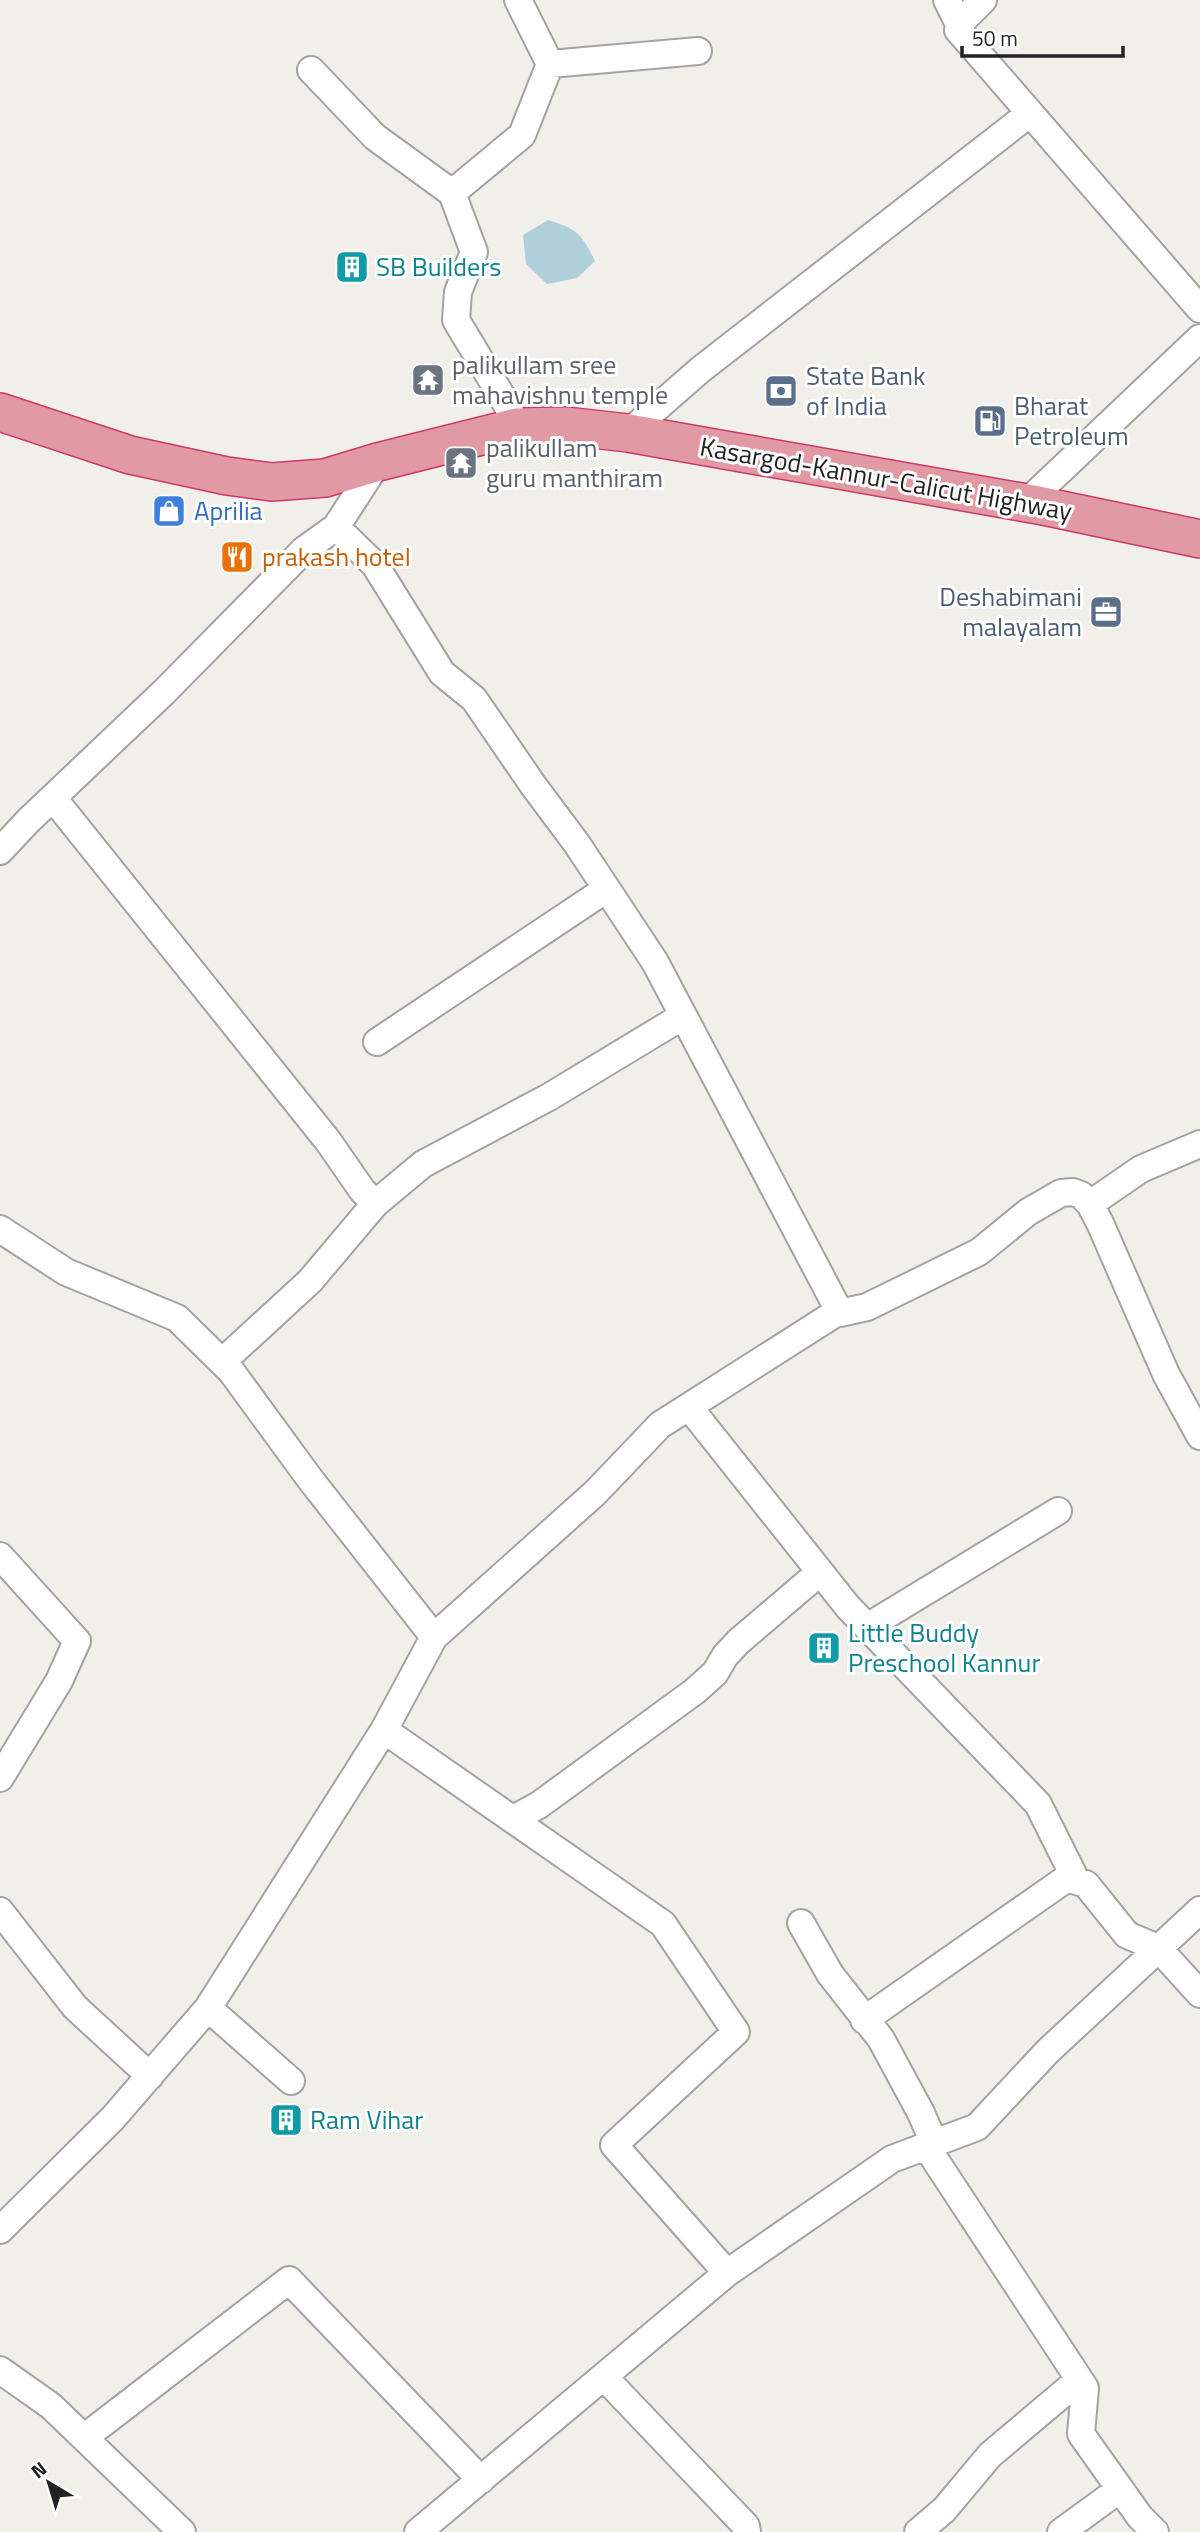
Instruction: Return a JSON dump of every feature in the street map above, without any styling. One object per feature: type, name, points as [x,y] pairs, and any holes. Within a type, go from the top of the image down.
[{"type":"highway","name":"Kasargod-Kannur-Calicut Highway","points":[[0,412],[130,454],[227,476],[272,482],[325,478],[517,427],[566,426],[628,433],[1026,503],[1200,540]]},
{"type":"street","points":[[452,193],[522,135],[550,64],[518,0]]},
{"type":"street","points":[[947,0],[959,24]]},
{"type":"street","points":[[983,0],[959,24],[958,30],[1200,309]]},
{"type":"street","points":[[550,64],[698,51]]},
{"type":"street","points":[[311,70],[375,137],[452,193],[474,252],[458,292],[456,320],[507,405],[517,427]]},
{"type":"street","points":[[628,433],[700,370],[1029,114]]},
{"type":"street","points":[[1026,503],[1200,338]]},
{"type":"street","points":[[0,851],[164,692],[304,550],[336,527],[378,462]]},
{"type":"street","points":[[336,527],[374,565],[442,673],[474,699],[577,844],[655,962],[839,1311]]},
{"type":"street","points":[[53,797],[328,1141],[375,1204]]},
{"type":"street","points":[[377,1042],[606,890]]},
{"type":"street","points":[[222,1362],[310,1280],[375,1204],[423,1164],[549,1097],[683,1016]]},
{"type":"street","points":[[1090,1204],[1141,1169],[1200,1144]]},
{"type":"street","points":[[0,2230],[113,2118],[208,2008],[384,1730],[435,1637],[595,1493],[660,1425],[839,1311],[840,1313],[867,1307],[979,1252],[1028,1212],[1061,1193],[1073,1192],[1081,1195],[1090,1204],[1166,1374],[1200,1436]]},
{"type":"street","points":[[0,1229],[66,1272],[177,1318],[231,1371],[310,1479],[435,1637]]},
{"type":"street","points":[[689,1407],[867,1627],[1038,1804],[1073,1874],[864,2020]]},
{"type":"street","points":[[867,1627],[1058,1511]]},
{"type":"street","points":[[0,1556],[77,1641],[59,1681],[0,1778]]},
{"type":"street","points":[[513,1819],[539,1805],[695,1691],[715,1672],[738,1642],[820,1572]]},
{"type":"street","points":[[384,1730],[663,1924],[736,2032],[614,2145],[727,2273]]},
{"type":"street","points":[[1066,1878],[1086,1884],[1127,1935],[1158,1948],[1200,1994]]},
{"type":"street","points":[[0,1910],[75,2007],[150,2076]]},
{"type":"street","points":[[418,2532],[727,2273],[892,2159],[977,2127],[1048,2052],[1200,1910]]},
{"type":"street","points":[[801,1923],[830,1974],[881,2039],[900,2073],[930,2145],[1085,2388],[1080,2434],[1140,2517],[1155,2532]]},
{"type":"street","points":[[208,2008],[290,2081]]},
{"type":"street","points":[[85,2437],[289,2280],[481,2480]]},
{"type":"street","points":[[0,2370],[51,2406],[182,2532]]},
{"type":"street","points":[[604,2377],[746,2526],[747,2532]]},
{"type":"street","points":[[918,2532],[944,2510],[990,2455],[1079,2380]]},
{"type":"street","points":[[1061,2532],[1120,2489]]},
{"type":"water","points":[[548,220],[577,233],[595,261],[577,278],[547,284],[526,264],[523,235]]},
{"type":"place","name":"SB Builders","points":[[352,267]]},
{"type":"place","name":"palikullam sree mahavishnu temple","points":[[428,380]]},
{"type":"place","name":"State Bank of India","points":[[781,391]]},
{"type":"place","name":"Bharat Petroleum","points":[[990,421]]},
{"type":"place","name":"palikullam guru manthiram","points":[[461,463]]},
{"type":"place","name":"Aprilia","points":[[169,511]]},
{"type":"place","name":"prakash hotel","points":[[237,557]]},
{"type":"place","name":"Deshabimani malayalam","points":[[1106,612]]},
{"type":"place","name":"Little Buddy Preschool Kannur","points":[[824,1648]]},
{"type":"place","name":"Ram Vihar","points":[[286,2120]]}]
